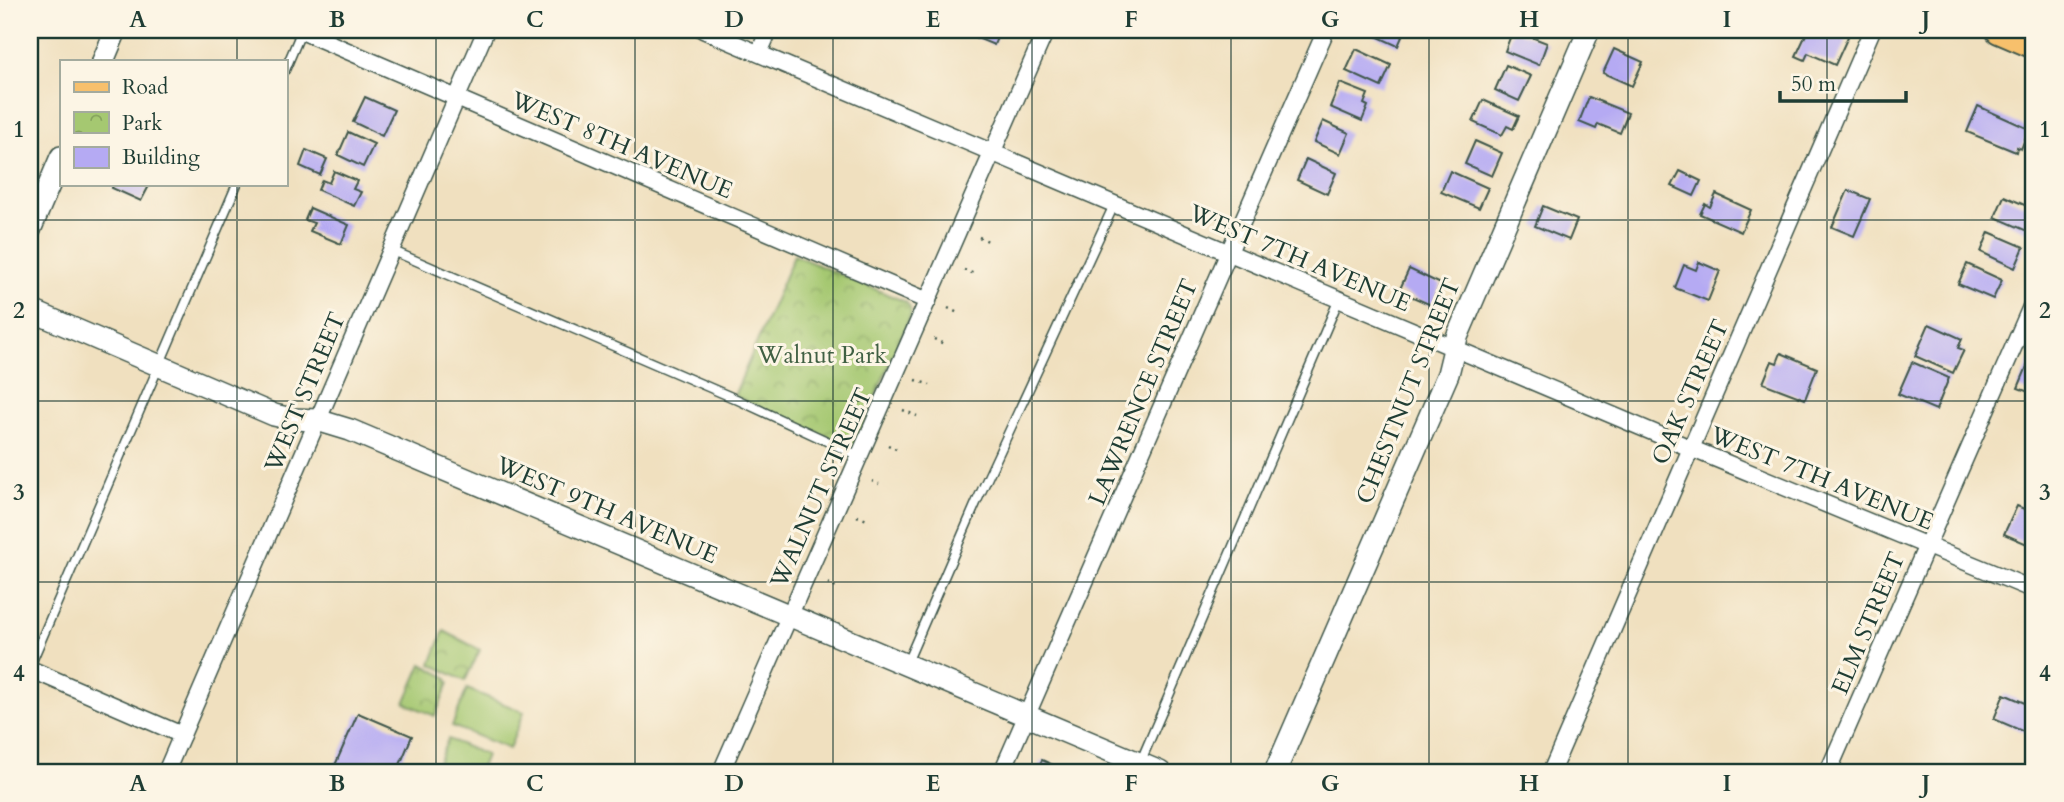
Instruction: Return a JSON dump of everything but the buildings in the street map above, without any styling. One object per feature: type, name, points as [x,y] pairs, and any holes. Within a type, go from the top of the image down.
[{"type":"main road","points":[[1999,30],[2034,45]]},
{"type":"street","points":[[103,60],[116,30]]},
{"type":"street","name":"WEST 8TH AVENUE","points":[[301,30],[928,301]]},
{"type":"street","name":"WEST STREET","points":[[166,772],[486,30]]},
{"type":"street","name":"WEST 7TH AVENUE","points":[[704,30],[1690,448],[2034,590]]},
{"type":"street","points":[[759,53],[769,30]]},
{"type":"street","name":"WALNUT STREET","points":[[721,772],[1046,30]]},
{"type":"street","name":"LAWRENCE STREET","points":[[1002,772],[1326,30]]},
{"type":"street","name":"CHESTNUT STREET","points":[[1275,772],[1448,374],[1462,324],[1589,30]]},
{"type":"street","name":"OAK STREET","points":[[1550,772],[1872,30]]},
{"type":"street","points":[[30,230],[60,159]]},
{"type":"street","name":"ELM STREET","points":[[1828,772],[2034,300]]},
{"type":"street","name":"WEST 9TH AVENUE","points":[[30,310],[274,415],[317,420],[350,430],[1027,716],[1138,768],[1160,772]]},
{"type":"street","points":[[30,667],[182,735]]},
{"type":"lane","points":[[287,65],[301,30]]},
{"type":"lane","points":[[30,667],[236,186]]},
{"type":"lane","points":[[906,666],[982,490],[1114,205]]},
{"type":"lane","points":[[391,250],[724,394],[859,456]]},
{"type":"lane","points":[[1138,768],[1339,299]]},
{"type":"path","points":[[979,237],[988,241]]},
{"type":"path","points":[[964,270],[975,274]]},
{"type":"path","points":[[948,308],[960,314]]},
{"type":"path","points":[[934,340],[946,345]]},
{"type":"path","points":[[916,380],[930,385]]},
{"type":"path","points":[[903,410],[917,416]]},
{"type":"path","points":[[888,445],[898,450]]},
{"type":"path","points":[[872,481],[879,484]]},
{"type":"path","points":[[857,516],[867,520]]},
{"type":"path","points":[[828,583],[838,589]]},
{"type":"green space","name":"Walnut Park","points":[[794,255],[906,302],[910,308],[911,314],[853,448],[734,396]]},
{"type":"green space","points":[[444,631],[480,650],[465,681],[431,664]]},
{"type":"green space","points":[[422,664],[446,677],[449,683],[435,716],[405,703]]},
{"type":"green space","points":[[467,689],[524,712],[509,749],[452,726]]},
{"type":"green space","points":[[448,739],[486,755],[479,772],[434,772]]}]
